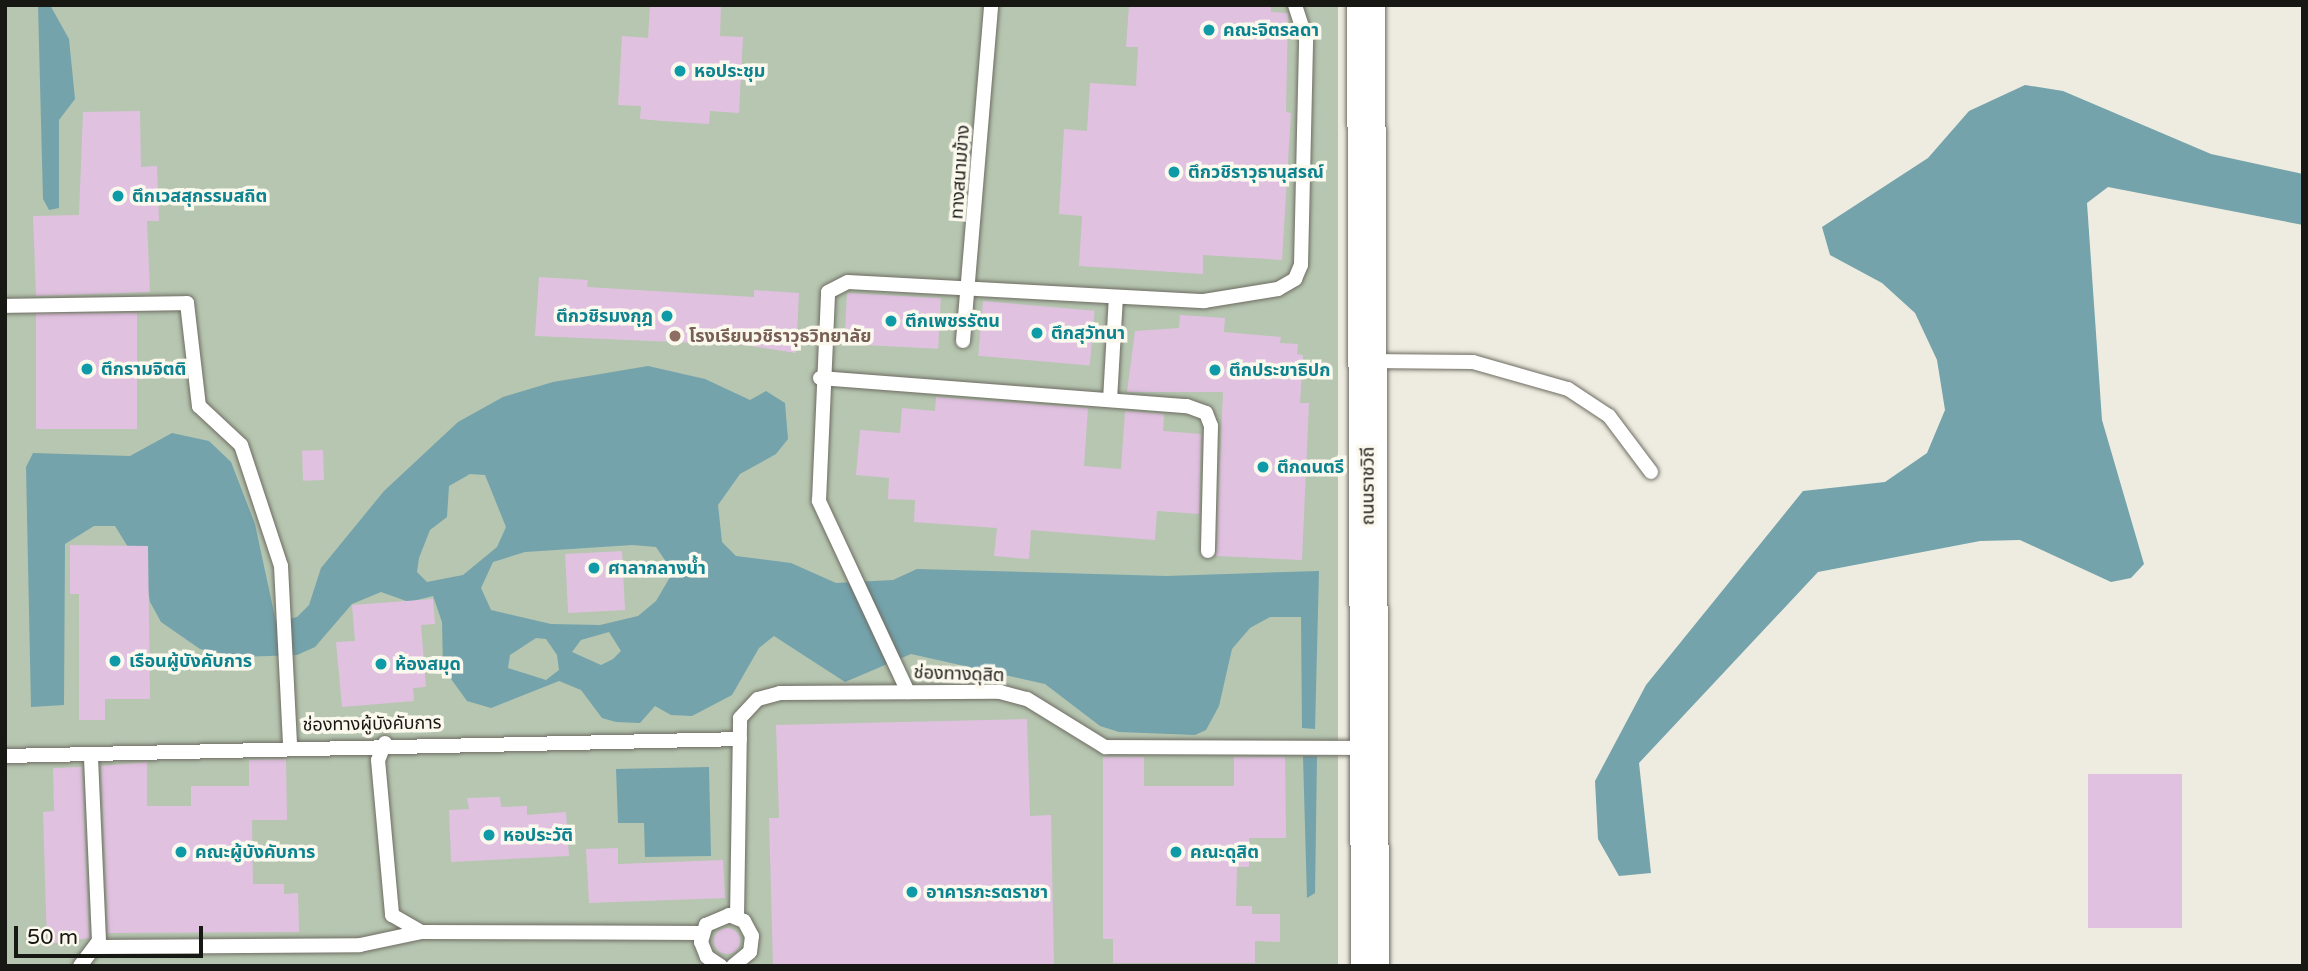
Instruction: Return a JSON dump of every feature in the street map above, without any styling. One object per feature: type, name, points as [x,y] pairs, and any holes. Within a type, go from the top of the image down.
[{"type":"main road","name":"ถนนราชวิถี","points":[[1366,5],[1370,966]]},
{"type":"lane","name":"ทางสนามข้าง","points":[[963,341],[970,290],[991,5]]},
{"type":"lane","points":[[908,692],[856,575],[819,501],[823,304],[836,284],[1204,301],[1278,289],[1295,279],[1301,265],[1306,39],[1295,5]]},
{"type":"lane","points":[[1110,400],[1116,297]]},
{"type":"lane","points":[[5,306],[187,303],[199,406],[241,445],[281,566],[290,745]]},
{"type":"lane","points":[[1367,361],[1473,362],[1568,389],[1609,416],[1651,472]]},
{"type":"lane","points":[[820,378],[1110,400],[1206,413],[1211,426],[1208,551]]},
{"type":"lane","name":"ช่องทางดุสิต","points":[[737,917],[740,718],[758,699],[908,692],[1000,692],[1027,699],[1105,747],[1369,748]]},
{"type":"lane","name":"ช่องทางผู้บังคับการ","points":[[5,756],[91,755],[290,745],[740,739]]},
{"type":"lane","points":[[385,743],[378,760],[385,880],[392,915],[421,932]]},
{"type":"lane","points":[[80,966],[95,947],[91,755]]},
{"type":"lane","points":[[95,947],[360,945],[421,932],[702,933],[720,916],[737,917],[749,928],[752,944],[734,966]]},
{"type":"lane","points":[[702,933],[703,950],[720,966]]},
{"type":"green space","name":"โรงเรียนวชิราวุธวิทยาลัย","points":[[5,5],[1338,5],[1338,966],[5,966]]},
{"type":"water","points":[[38,5],[50,5],[69,39],[75,99],[59,120],[59,208],[49,210],[43,199]]},
{"type":"water","points":[[2025,85],[2063,91],[2211,154],[2303,174],[2303,225],[2108,187],[2087,203],[2102,420],[2144,564],[2131,578],[2111,582],[2020,540],[1980,541],[1818,572],[1639,763],[1651,873],[1619,876],[1598,839],[1595,781],[1646,685],[1803,491],[1885,482],[1927,453],[1945,410],[1937,360],[1915,313],[1882,283],[1830,255],[1822,227],[1928,158],[1969,111]]},
{"type":"water","points":[[648,366],[705,379],[750,400],[766,391],[785,403],[788,439],[776,454],[740,474],[718,505],[722,542],[736,556],[791,563],[836,583],[893,580],[917,569],[1166,576],[1319,571],[1315,729],[1302,728],[1301,617],[1270,617],[1250,628],[1232,649],[1219,706],[1206,730],[1195,735],[1119,732],[1100,726],[1045,684],[911,654],[845,682],[774,636],[759,648],[732,695],[692,716],[671,715],[655,706],[640,723],[616,722],[602,718],[581,690],[559,681],[491,708],[467,701],[443,668],[442,622],[433,596],[409,602],[381,592],[352,604],[315,647],[297,655],[239,657],[200,649],[161,622],[150,602],[141,549],[128,547],[115,526],[94,526],[65,544],[64,705],[31,707],[26,467],[33,453],[130,456],[172,433],[209,441],[231,462],[255,524],[276,622],[297,617],[309,605],[321,568],[384,491],[458,422],[503,397],[553,382]],"holes":[[[470,474],[485,475],[506,527],[497,547],[463,575],[427,582],[417,572],[419,558],[430,530],[447,517],[449,486]],[[632,545],[656,547],[673,572],[656,601],[638,616],[600,625],[551,624],[491,610],[481,588],[493,562],[525,552]],[[609,632],[621,651],[601,665],[572,652],[581,640]],[[536,638],[546,639],[557,655],[559,670],[546,680],[508,668],[510,655]]]},
{"type":"water","points":[[1303,756],[1317,756],[1315,893],[1307,898]]},
{"type":"water","points":[[709,767],[711,856],[645,857],[644,823],[618,823],[616,769]]},
{"type":"building","name":"หอประชุม","points":[[650,5],[721,5],[720,36],[743,37],[739,113],[710,111],[709,124],[663,121],[640,119],[641,106],[618,105],[622,36],[648,38]]},
{"type":"building","name":"ตึกวชิราวุธานุสรณ์","points":[[1129,5],[1271,5],[1271,12],[1288,13],[1286,112],[1291,113],[1282,260],[1203,255],[1203,274],[1079,266],[1082,216],[1059,214],[1064,129],[1087,131],[1090,83],[1136,86],[1138,47],[1126,47]]},
{"type":"building","name":"ตึกเวสสุกรรมสถิต","points":[[140,111],[141,167],[157,166],[159,221],[147,221],[150,292],[36,296],[33,216],[79,215],[83,112]]},
{"type":"building","name":"ตึกวชิรมงกุฎ","points":[[539,277],[588,280],[587,287],[754,297],[754,290],[799,293],[796,353],[745,345],[535,336]]},
{"type":"building","name":"ตึกเพชรรัตน","points":[[847,293],[941,298],[938,349],[844,344]]},
{"type":"building","name":"ตึกสุวัทนา","points":[[983,301],[1095,311],[1090,366],[978,356]]},
{"type":"building","name":"ตึกรามจิตติ","points":[[36,313],[137,313],[137,429],[36,429]]},
{"type":"building","points":[[1180,315],[1225,318],[1224,332],[1281,337],[1280,343],[1298,344],[1297,354],[1303,355],[1300,403],[1309,403],[1302,560],[1216,556],[1223,392],[1127,392],[1135,331],[1179,328]]},
{"type":"building","points":[[936,397],[1088,408],[1084,466],[1121,469],[1125,411],[1164,414],[1163,431],[1201,434],[1199,514],[1157,511],[1155,540],[1031,530],[1029,559],[994,556],[997,528],[914,522],[915,500],[888,499],[889,478],[856,475],[860,430],[900,433],[902,408],[935,411]]},
{"type":"building","points":[[323,450],[324,480],[303,481],[302,451]]},
{"type":"building","name":"เรือนผู้บังคับการ","points":[[70,545],[148,546],[150,699],[105,699],[105,720],[79,720],[79,594],[70,594]]},
{"type":"building","name":"ศาลากลางน้ำ","points":[[622,551],[625,610],[568,613],[565,554]]},
{"type":"building","name":"ห้องสมุด","points":[[433,599],[435,624],[421,625],[426,687],[413,688],[414,701],[342,707],[336,642],[355,641],[352,605]]},
{"type":"building","name":"อาคารภะรตราชา","points":[[1027,719],[1030,816],[1051,815],[1054,966],[773,966],[769,818],[779,818],[776,725]]},
{"type":"building","name":"คณะดุสิต","points":[[1103,757],[1144,757],[1144,786],[1234,786],[1234,757],[1285,757],[1286,838],[1249,838],[1249,867],[1237,867],[1236,906],[1252,906],[1252,914],[1280,914],[1280,942],[1255,941],[1255,963],[1113,963],[1113,939],[1103,939]]},
{"type":"building","name":"คณะผู้บังคับการ","points":[[286,759],[287,820],[252,820],[253,884],[284,884],[284,894],[298,893],[299,932],[108,933],[101,766],[147,762],[147,806],[191,806],[191,786],[249,786],[249,760]]},
{"type":"building","points":[[82,767],[89,938],[47,944],[43,812],[54,811],[53,768]]},
{"type":"building","points":[[2088,774],[2182,774],[2182,928],[2088,928]]},
{"type":"building","name":"หอประวัติ","points":[[500,797],[501,807],[527,806],[527,815],[566,812],[569,856],[451,862],[449,810],[469,809],[467,798]]},
{"type":"building","points":[[618,848],[618,864],[723,860],[725,898],[589,903],[586,849]]},
{"type":"building","points":[[727,928],[737,931],[740,941],[737,951],[727,954],[717,951],[714,941],[717,931]]},
{"type":"place","name":"คณะจิตรลดา","points":[[1209,30]]},
{"type":"place","name":"หอประชุม","points":[[680,71]]},
{"type":"place","name":"ตึกวชิราวุธานุสรณ์","points":[[1174,172]]},
{"type":"place","name":"ตึกเวสสุกรรมสถิต","points":[[118,196]]},
{"type":"place","name":"ตึกวชิรมงกุฎ","points":[[667,316]]},
{"type":"place","name":"ตึกเพชรรัตน","points":[[891,321]]},
{"type":"place","name":"ตึกสุวัทนา","points":[[1037,333]]},
{"type":"place","name":"โรงเรียนวชิราวุธวิทยาลัย","points":[[675,336]]},
{"type":"place","name":"ตึกรามจิตติ","points":[[87,369]]},
{"type":"place","name":"ตึกประขาธิปก","points":[[1215,370]]},
{"type":"place","name":"ตึกดนตรี","points":[[1263,467]]},
{"type":"place","name":"ศาลากลางน้ำ","points":[[594,568]]},
{"type":"place","name":"เรือนผู้บังคับการ","points":[[115,661]]},
{"type":"place","name":"ห้องสมุด","points":[[381,664]]},
{"type":"place","name":"หอประวัติ","points":[[489,835]]},
{"type":"place","name":"คณะผู้บังคับการ","points":[[181,852]]},
{"type":"place","name":"คณะดุสิต","points":[[1176,852]]},
{"type":"place","name":"อาคารภะรตราชา","points":[[912,892]]}]
